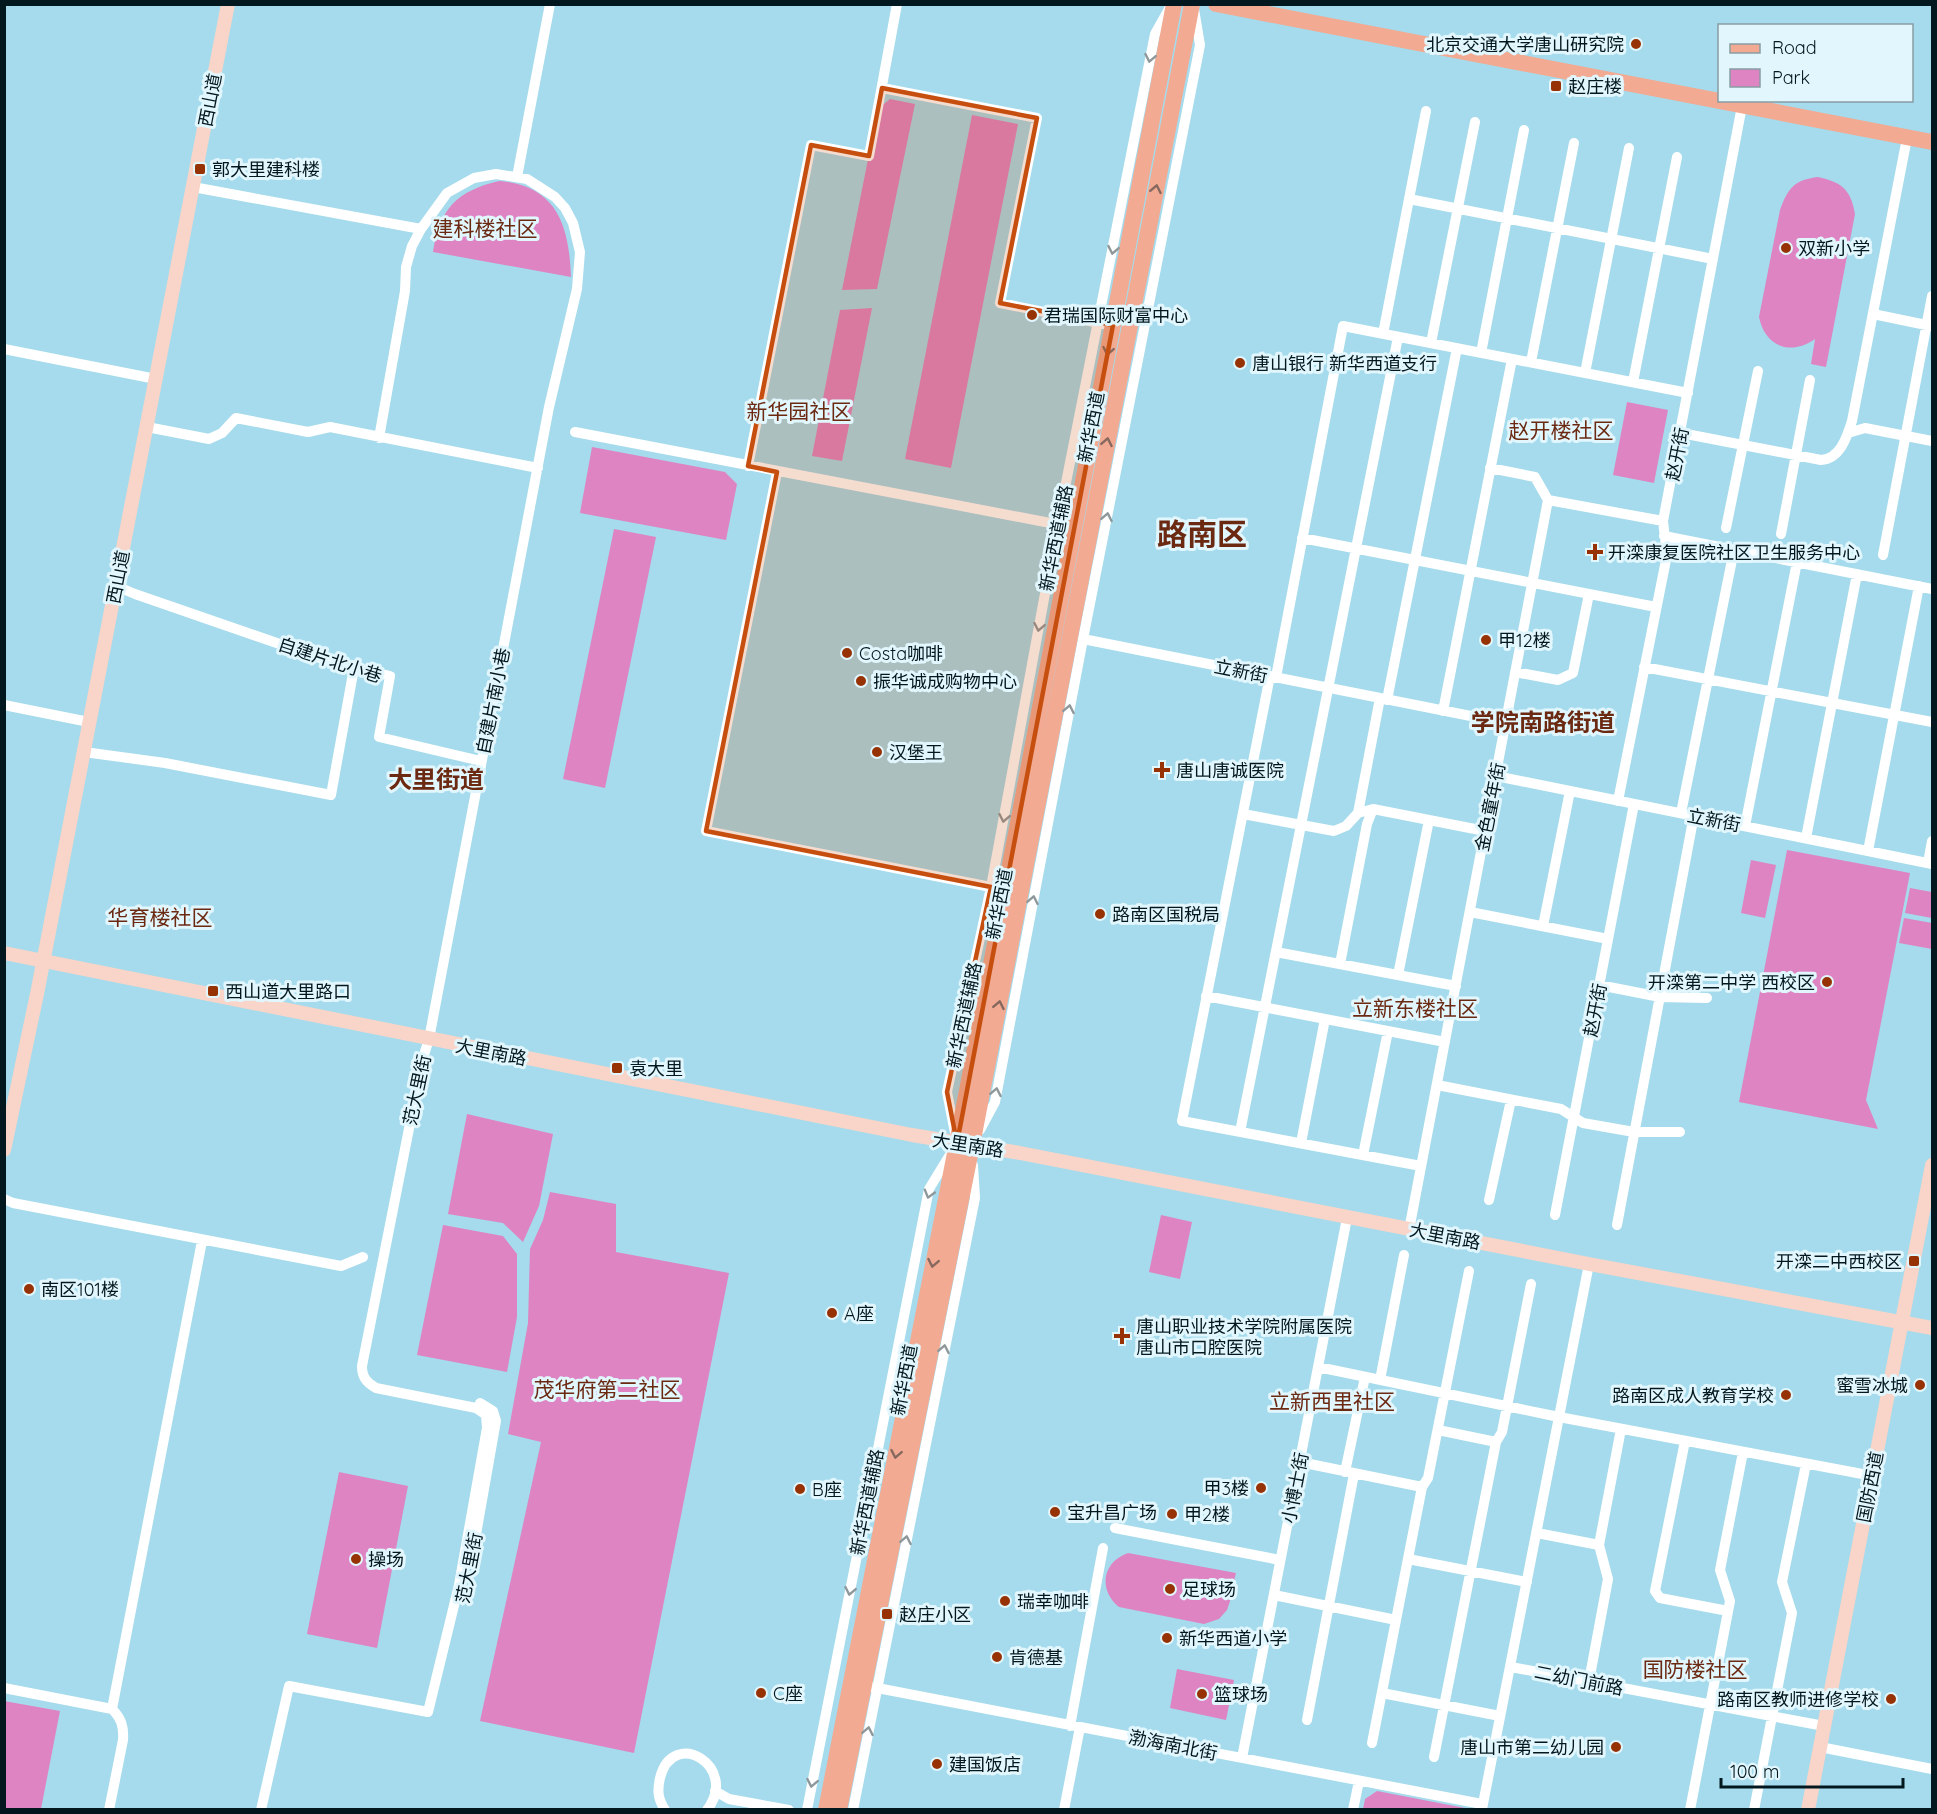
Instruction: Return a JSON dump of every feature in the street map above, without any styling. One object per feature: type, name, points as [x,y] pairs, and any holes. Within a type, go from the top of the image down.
[{"type":"main road","name":"新华西道","points":[[839,1809],[870,1687],[1106,324],[1173,4]]},
{"type":"main road","name":"新华西道","points":[[826,1809],[964,1144],[1193,4]]},
{"type":"main road","points":[[1216,4],[1718,101]]},
{"type":"main road","points":[[1721,102],[1932,142]]},
{"type":"street","name":"西山道","points":[[4,1150],[90,722],[228,4]]},
{"type":"street","points":[[379,438],[405,291],[406,267],[412,246],[421,229],[447,193],[457,186],[474,178],[496,174],[517,177],[550,4]]},
{"type":"street","points":[[748,466],[810,145],[869,156],[897,4]]},
{"type":"street","name":"新华西道辅路","points":[[807,1809],[929,1189],[995,1101],[1200,45],[1193,4]]},
{"type":"street","points":[[882,87],[1037,118],[1000,303],[1106,324]]},
{"type":"street","name":"赵开街","points":[[1618,801],[1667,555],[1663,522],[1742,106]]},
{"type":"street","points":[[1383,334],[1426,111]]},
{"type":"street","points":[[1431,343],[1475,122]]},
{"type":"street","points":[[1481,353],[1524,130]]},
{"type":"street","points":[[1681,433],[1829,460],[1839,452],[1852,421],[1907,138]]},
{"type":"street","points":[[1531,362],[1574,143]]},
{"type":"street","points":[[1586,373],[1629,148]]},
{"type":"street","points":[[1633,382],[1677,157]]},
{"type":"street","name":"自建片南小巷","points":[[429,1039],[549,407],[577,289],[580,252],[573,223],[565,208],[541,186],[517,177]]},
{"type":"street","points":[[193,187],[421,229]]},
{"type":"street","points":[[1409,199],[1713,259]]},
{"type":"street","points":[[1883,555],[1930,326],[1932,296]]},
{"type":"street","points":[[1873,315],[1930,326]]},
{"type":"street","name":"新华西道辅路","points":[[964,1144],[947,1092],[991,887],[1058,523],[1106,324]]},
{"type":"street","points":[[1421,1166],[1182,1121],[1243,814],[1302,538],[1343,326],[1688,393]]},
{"type":"street","points":[[1240,1132],[1398,337]]},
{"type":"street","points":[[1243,814],[1334,831],[1346,826],[1358,813],[1415,560],[1457,348]]},
{"type":"street","points":[[4,350],[156,379]]},
{"type":"street","points":[[1443,711],[1512,358]]},
{"type":"street","points":[[1726,528],[1758,371]]},
{"type":"street","points":[[1781,534],[1810,380]]},
{"type":"street","points":[[147,427],[209,439],[222,433],[236,418],[309,432],[330,427],[538,468]]},
{"type":"street","points":[[1848,434],[1865,428],[1932,441]]},
{"type":"street","points":[[575,432],[777,472],[1058,523]]},
{"type":"street","points":[[1490,468],[1536,477],[1548,500],[1663,522]]},
{"type":"street","points":[[777,472],[706,831],[991,887]]},
{"type":"street","name":"金色童年街","points":[[1409,1230],[1548,500]]},
{"type":"street","points":[[1664,536],[1932,589]]},
{"type":"street","points":[[1302,538],[1656,607]]},
{"type":"street","points":[[1681,813],[1734,550]]},
{"type":"street","points":[[1745,826],[1797,562]]},
{"type":"street","points":[[1806,838],[1857,574]]},
{"type":"street","name":"自建片北小巷","points":[[116,586],[323,659],[390,676],[379,737],[482,762]]},
{"type":"street","points":[[1868,851],[1919,586]]},
{"type":"street","points":[[1515,672],[1558,680],[1573,673],[1589,594]]},
{"type":"street","name":"立新街","points":[[1083,639],[1506,723]]},
{"type":"street","points":[[1644,667],[1932,722]]},
{"type":"street","points":[[84,752],[165,764],[331,795],[354,668]]},
{"type":"street","points":[[4,705],[90,722]]},
{"type":"street","name":"立新街","points":[[1496,776],[1930,863]]},
{"type":"street","points":[[1543,926],[1570,791]]},
{"type":"street","name":"赵开街","points":[[1556,1215],[1634,804]]},
{"type":"street","points":[[1358,813],[1373,809],[1485,831]]},
{"type":"street","points":[[1340,964],[1367,824],[1373,809]]},
{"type":"street","points":[[1617,1226],[1694,815]]},
{"type":"street","points":[[1398,975],[1429,820]]},
{"type":"street","points":[[1930,863],[1932,841]]},
{"type":"street","points":[[1470,912],[1608,939]]},
{"type":"street","points":[[1276,952],[1456,986]]},
{"type":"street","name":"大里南路","points":[[4,953],[964,1144],[1932,1328]]},
{"type":"street","points":[[1599,985],[1660,997],[1707,998]]},
{"type":"street","points":[[1206,996],[1445,1042]]},
{"type":"street","points":[[1301,1143],[1325,1019]]},
{"type":"street","points":[[1363,1155],[1388,1031]]},
{"type":"street","name":"范大里街","points":[[263,1809],[288,1686],[428,1712],[459,1585],[487,1428],[486,1415],[476,1408],[375,1388],[367,1383],[362,1373],[399,1174],[429,1039]]},
{"type":"street","points":[[1437,1085],[1561,1109],[1583,1123],[1634,1132],[1680,1132]]},
{"type":"street","points":[[1489,1200],[1511,1100]]},
{"type":"street","name":"国防西道","points":[[1808,1809],[1932,1165]]},
{"type":"street","points":[[4,1199],[13,1203],[202,1241],[341,1266],[363,1257]]},
{"type":"street","name":"小博士街","points":[[1242,1758],[1347,1218]]},
{"type":"street","points":[[112,1709],[202,1241]]},
{"type":"street","points":[[1380,1380],[1404,1255]]},
{"type":"street","points":[[1482,1807],[1589,1264]]},
{"type":"street","points":[[1372,1743],[1422,1487],[1428,1478],[1469,1270]]},
{"type":"street","points":[[1434,1757],[1496,1442],[1502,1432],[1531,1284]]},
{"type":"street","points":[[1318,1367],[1559,1417],[1873,1476]]},
{"type":"street","points":[[1306,1720],[1329,1607],[1365,1377]]},
{"type":"street","points":[[1589,1681],[1608,1579],[1599,1545],[1621,1429]]},
{"type":"street","points":[[1438,1430],[1496,1442]]},
{"type":"street","points":[[1685,1441],[1655,1591],[1660,1598],[1728,1611]]},
{"type":"street","points":[[1690,1809],[1730,1601],[1720,1570],[1743,1452]]},
{"type":"street","points":[[1300,1462],[1422,1487]]},
{"type":"street","points":[[1754,1809],[1792,1613],[1782,1582],[1806,1464]]},
{"type":"street","points":[[1115,1528],[1280,1560]]},
{"type":"street","points":[[1537,1533],[1599,1545]]},
{"type":"street","points":[[1064,1809],[1103,1548]]},
{"type":"street","points":[[1408,1559],[1527,1582]]},
{"type":"street","points":[[1274,1595],[1396,1620]]},
{"type":"street","name":"二幼门前路","points":[[1511,1667],[1824,1726]]},
{"type":"street","points":[[853,1809],[870,1687]]},
{"type":"street","name":"渤海南北街","points":[[870,1687],[1242,1758],[1482,1807]]},
{"type":"street","points":[[4,1688],[112,1709],[119,1717],[123,1729],[109,1809]]},
{"type":"street","points":[[1382,1693],[1500,1716]]},
{"type":"street","points":[[1820,1747],[1932,1769]]},
{"type":"street","points":[[665,1809],[658,1793],[658,1784],[663,1767],[669,1760],[679,1755],[697,1756],[706,1761],[715,1778],[712,1804],[707,1809]]},
{"type":"street","points":[[1353,1809],[1359,1781]]},
{"type":"street","points":[[715,1791],[729,1799],[789,1809]]},
{"type":"highlighted area","points":[[882,88],[1037,118],[1000,303],[1113,325],[957,1143],[947,1092],[991,887],[706,831],[777,472],[748,466],[811,145],[869,156]]},
{"type":"green space","points":[[890,99],[915,104],[877,289],[842,290],[878,109]]},
{"type":"green space","points":[[972,115],[1018,124],[951,468],[905,459]]},
{"type":"green space","points":[[1818,177],[1833,181],[1844,188],[1851,198],[1855,214],[1826,367],[1811,364],[1815,339],[1797,347],[1780,346],[1767,335],[1759,317],[1783,202],[1793,186],[1803,180]]},
{"type":"green space","points":[[499,181],[519,184],[534,191],[547,200],[556,211],[567,241],[571,277],[433,252],[440,224],[453,204],[472,190]]},
{"type":"green space","points":[[872,308],[842,461],[812,456],[840,310]]},
{"type":"green space","points":[[1627,402],[1668,410],[1654,483],[1613,475]]},
{"type":"green space","points":[[592,447],[725,472],[737,484],[726,540],[580,513]]},
{"type":"green space","points":[[614,529],[656,537],[605,788],[563,779]]},
{"type":"green space","points":[[1787,850],[1910,873],[1866,1100],[1878,1129],[1739,1102]]},
{"type":"green space","points":[[1751,860],[1776,865],[1765,918],[1741,913]]},
{"type":"green space","points":[[1910,888],[1932,892],[1932,918],[1905,913]]},
{"type":"green space","points":[[1904,918],[1932,923],[1932,949],[1899,943]]},
{"type":"green space","points":[[467,1114],[553,1134],[539,1206],[523,1242],[503,1223],[448,1214]]},
{"type":"green space","points":[[550,1192],[616,1204],[616,1252],[729,1273],[634,1753],[480,1721],[541,1442],[508,1434],[528,1323],[530,1249],[543,1220]]},
{"type":"green space","points":[[1161,1215],[1192,1222],[1180,1279],[1149,1272]]},
{"type":"green space","points":[[443,1225],[503,1236],[517,1254],[517,1317],[507,1372],[417,1355]]},
{"type":"green space","name":"操场","points":[[339,1472],[408,1486],[377,1648],[307,1634]]},
{"type":"green space","points":[[1128,1553],[1236,1573],[1234,1581],[1227,1580],[1231,1598],[1227,1610],[1219,1619],[1204,1624],[1119,1607],[1108,1593],[1106,1577],[1113,1563]]},
{"type":"green space","name":"篮球场","points":[[1177,1669],[1234,1680],[1226,1720],[1170,1708]]},
{"type":"green space","points":[[4,1701],[60,1711],[41,1809],[5,1809]]},
{"type":"green space","points":[[1377,1791],[1466,1809],[1363,1809],[1365,1799]]},
{"type":"place","name":"北京交通大学唐山研究院","points":[[1636,44]]},
{"type":"place","name":"赵庄楼","points":[[1556,86]]},
{"type":"place","name":"郭大里建科楼","points":[[200,169]]},
{"type":"place","name":"双新小学","points":[[1786,248]]},
{"type":"place","name":"君瑞国际财富中心","points":[[1032,315]]},
{"type":"place","name":"唐山银行 新华西道支行","points":[[1240,363]]},
{"type":"place","name":"开滦康复医院社区卫生服务中心","points":[[1595,552]]},
{"type":"place","name":"甲12楼","points":[[1486,640]]},
{"type":"place","name":"Costa咖啡","points":[[847,653]]},
{"type":"place","name":"振华诚成购物中心","points":[[861,681]]},
{"type":"place","name":"汉堡王","points":[[877,752]]},
{"type":"place","name":"唐山唐诚医院","points":[[1162,770]]},
{"type":"place","name":"路南区国税局","points":[[1100,914]]},
{"type":"place","name":"开滦第二中学 西校区","points":[[1827,982]]},
{"type":"place","name":"西山道大里路口","points":[[213,991]]},
{"type":"place","name":"袁大里","points":[[617,1068]]},
{"type":"place","name":"开滦二中西校区","points":[[1914,1261]]},
{"type":"place","name":"南区101楼","points":[[29,1289]]},
{"type":"place","name":"A座","points":[[832,1313]]},
{"type":"place","name":"唐山职业技术学院附属医院 唐山市口腔医院","points":[[1122,1336]]},
{"type":"place","name":"蜜雪冰城","points":[[1920,1385]]},
{"type":"place","name":"路南区成人教育学校","points":[[1786,1395]]},
{"type":"place","name":"甲3楼","points":[[1261,1488]]},
{"type":"place","name":"B座","points":[[800,1489]]},
{"type":"place","name":"宝升昌广场","points":[[1055,1512]]},
{"type":"place","name":"甲2楼","points":[[1172,1514]]},
{"type":"place","name":"操场","points":[[356,1559]]},
{"type":"place","name":"足球场","points":[[1170,1589]]},
{"type":"place","name":"瑞幸咖啡","points":[[1005,1601]]},
{"type":"place","name":"赵庄小区","points":[[887,1614]]},
{"type":"place","name":"新华西道小学","points":[[1167,1638]]},
{"type":"place","name":"肯德基","points":[[997,1657]]},
{"type":"place","name":"C座","points":[[761,1693]]},
{"type":"place","name":"篮球场","points":[[1202,1694]]},
{"type":"place","name":"路南区教师进修学校","points":[[1891,1699]]},
{"type":"place","name":"唐山市第二幼儿园","points":[[1616,1747]]},
{"type":"place","name":"建国饭店","points":[[937,1764]]},
{"type":"district","name":"建科楼社区","points":[[485,228]]},
{"type":"district","name":"新华园社区","points":[[799,411]]},
{"type":"district","name":"赵开楼社区","points":[[1561,430]]},
{"type":"district","name":"路南区","points":[[1202,534]]},
{"type":"district","name":"学院南路街道","points":[[1543,722]]},
{"type":"district","name":"大里街道","points":[[436,779]]},
{"type":"district","name":"华育楼社区","points":[[160,917]]},
{"type":"district","name":"立新东楼社区","points":[[1415,1008]]},
{"type":"district","name":"茂华府第二社区","points":[[607,1389]]},
{"type":"district","name":"立新西里社区","points":[[1332,1401]]},
{"type":"district","name":"国防楼社区","points":[[1695,1669]]}]
